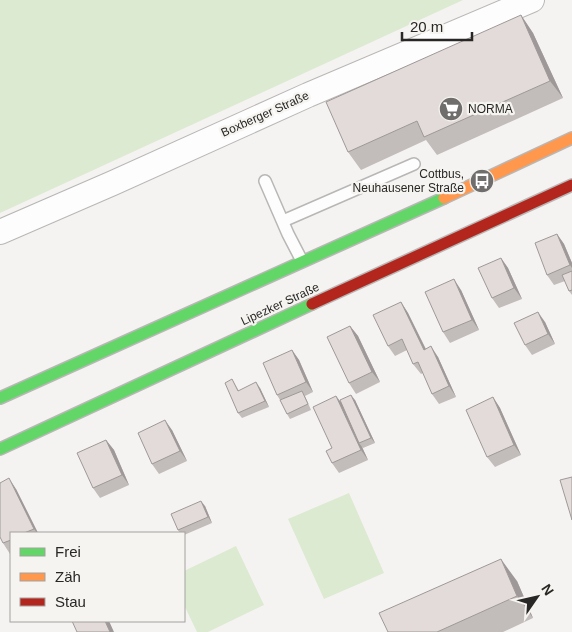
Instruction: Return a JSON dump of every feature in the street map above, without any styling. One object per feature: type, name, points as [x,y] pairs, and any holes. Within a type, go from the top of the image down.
[{"type":"main road","points":[[0,398],[482,181],[572,138]]},
{"type":"main road","name":"Lipezker Straße","points":[[0,449],[572,185]]},
{"type":"street","name":"Boxberger Straße","points":[[0,232],[308,95],[532,0]]},
{"type":"lane","points":[[283,221],[414,164]]},
{"type":"lane","points":[[265,182],[302,261]]},
{"type":"green space","points":[[0,0],[463,0],[0,213]]},
{"type":"green space","points":[[349,493],[384,573],[324,599],[288,519]]},
{"type":"green space","points":[[236,546],[264,605],[208,632],[197,632],[185,607],[185,571]]},
{"type":"building","name":"NORMA","points":[[521,15],[550,81],[424,137],[417,121],[348,152],[326,102]]},
{"type":"building","points":[[557,234],[570,265],[547,275],[535,243]]},
{"type":"building","points":[[501,258],[514,288],[492,298],[478,268]]},
{"type":"building","points":[[572,271],[572,290],[569,291],[562,275]]},
{"type":"building","points":[[454,279],[472,320],[443,332],[425,292]]},
{"type":"building","points":[[401,302],[424,350],[431,346],[449,386],[432,394],[418,362],[413,364],[402,339],[388,346],[373,315]]},
{"type":"building","points":[[538,312],[548,334],[525,345],[514,323]]},
{"type":"building","points":[[350,326],[372,372],[349,383],[327,337]]},
{"type":"building","points":[[292,350],[306,382],[277,395],[263,363]]},
{"type":"building","points":[[232,379],[238,391],[256,382],[265,401],[238,413],[225,383]]},
{"type":"building","points":[[302,391],[308,404],[287,414],[280,400]]},
{"type":"building","points":[[351,395],[371,438],[359,443],[340,400]]},
{"type":"building","points":[[336,396],[361,450],[332,463],[326,451],[332,448],[313,407]]},
{"type":"building","points":[[493,397],[514,445],[487,457],[466,410]]},
{"type":"building","points":[[165,420],[180,451],[152,464],[138,433]]},
{"type":"building","points":[[106,440],[122,475],[93,488],[77,453]]},
{"type":"building","points":[[572,477],[572,520],[560,480]]},
{"type":"building","points":[[9,478],[34,529],[26,532],[10,532],[10,540],[3,543],[0,537],[0,483]]},
{"type":"building","points":[[201,501],[208,517],[178,530],[171,514]]},
{"type":"building","points":[[501,559],[517,596],[437,632],[388,632],[379,613]]},
{"type":"building","points":[[72,622],[105,622],[110,632],[77,632]]},
{"type":"traffic: fast","points":[[0,398],[444,198]]},
{"type":"traffic: fast","points":[[0,449],[312,304]]},
{"type":"traffic: slow","points":[[444,198],[572,138]]},
{"type":"traffic: jam","points":[[312,304],[572,185]]},
{"type":"place","name":"NORMA","points":[[451,109]]},
{"type":"place","name":"Cottbus, Neuhausener Straße","points":[[482,181]]}]
